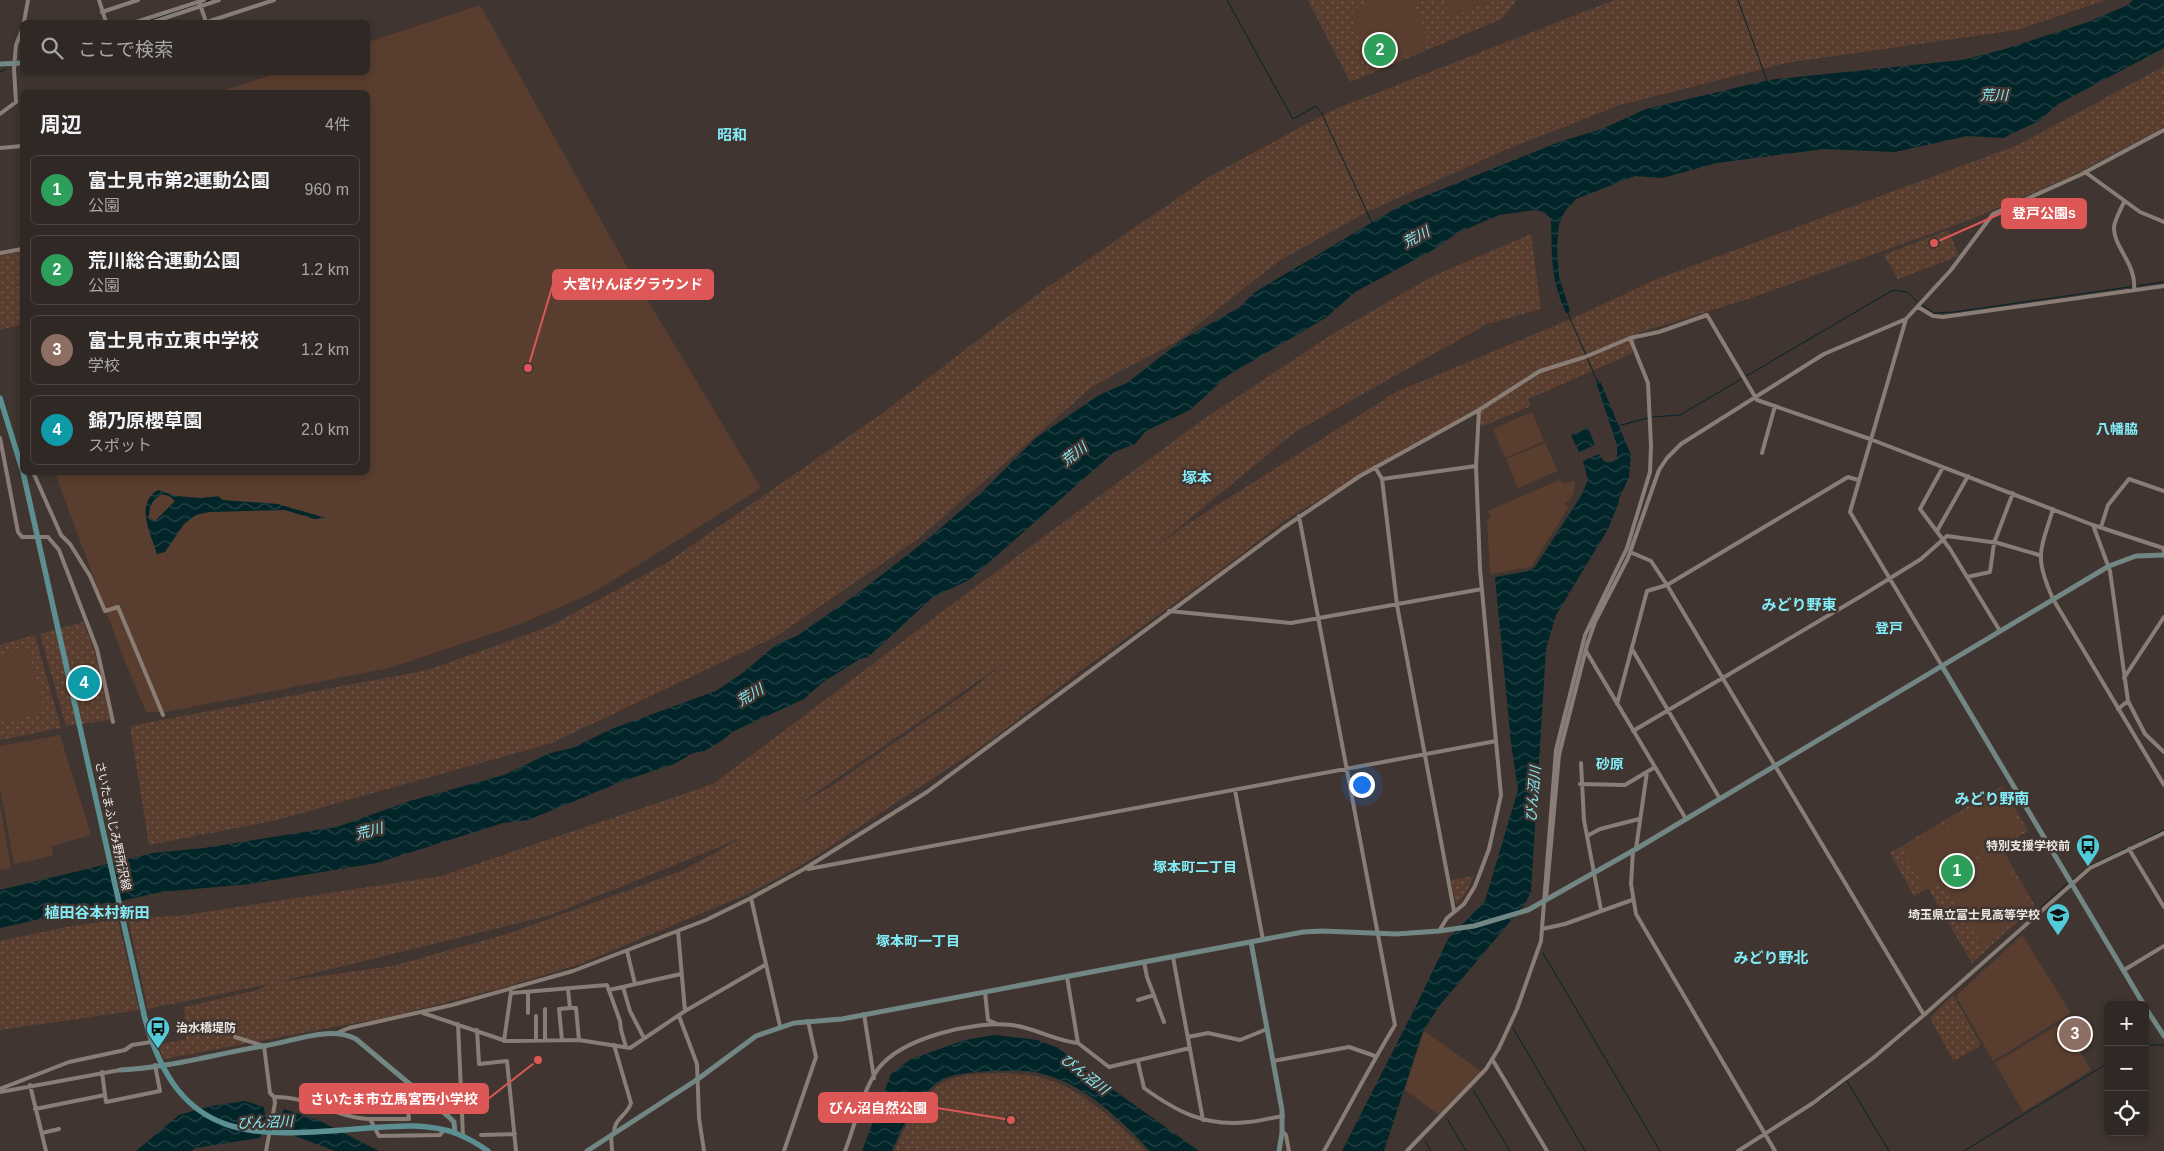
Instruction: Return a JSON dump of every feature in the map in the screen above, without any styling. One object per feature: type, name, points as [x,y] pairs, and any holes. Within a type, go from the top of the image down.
[{"type":"main road","name":"さいたまふじみ野所沢線","points":[[0,398],[20,460]]},
{"type":"main road","name":"さいたまふじみ野所沢線","points":[[24,475],[149,1035],[167,1078],[185,1098],[206,1115],[232,1127],[249,1132],[280,1134],[410,1125],[455,1133],[488,1151]]},
{"type":"street","points":[[24,20],[28,0]]},
{"type":"street","points":[[99,0],[105,20]]},
{"type":"street","points":[[102,12],[138,0]]},
{"type":"street","points":[[179,0],[182,10]]},
{"type":"street","points":[[157,20],[200,3],[219,0]]},
{"type":"street","points":[[213,20],[274,0]]},
{"type":"street","points":[[200,3],[206,20]]},
{"type":"street","points":[[144,20],[182,10]]},
{"type":"street","points":[[0,114],[16,102],[14,65],[16,45],[20,35]]},
{"type":"street","points":[[0,64],[20,64]]},
{"type":"street","points":[[1407,1151],[1473,1084],[1492,1059],[1505,1035],[1524,991],[1542,929],[1559,756],[1586,651],[1595,622],[1630,552],[1656,476],[1664,462],[1681,444],[1824,354],[1906,319],[1961,257],[1993,214],[2085,172],[2164,130]]},
{"type":"street","points":[[0,148],[20,146]]},
{"type":"street","points":[[2085,172],[2124,202],[2147,216],[2164,222]]},
{"type":"street","points":[[2124,202],[2115,223],[2114,231],[2134,274],[2134,289]]},
{"type":"street","points":[[0,253],[20,249]]},
{"type":"street","points":[[1918,307],[1933,316],[1943,317],[2164,286]]},
{"type":"street","points":[[0,1090],[102,1072],[155,1066],[337,1033],[349,1028],[511,992],[627,952],[751,898],[804,869],[950,775],[1168,611],[1300,516],[1375,468],[1479,410],[1540,371],[1585,357],[1630,338],[1659,332],[1707,316],[1755,397],[1775,406],[1943,466],[2094,525],[2163,548],[2164,553],[2136,556],[2109,566],[1635,850],[1528,910],[1494,921],[1439,931],[1378,933],[1316,931],[842,1019],[808,1021],[780,1026],[756,1036],[698,1078],[587,1151]]},
{"type":"street","points":[[1906,319],[1850,512],[2142,1001]]},
{"type":"street","points":[[1545,900],[1554,756],[1582,645],[1592,617],[1626,548],[1650,472],[1648,383],[1630,338]]},
{"type":"street","points":[[1762,454],[1775,406]]},
{"type":"street","points":[[1439,931],[1454,910],[1464,904],[1475,886],[1484,864],[1502,795],[1482,589],[1476,466],[1479,410]]},
{"type":"street","points":[[0,438],[18,532],[22,537],[48,537],[59,550],[97,648],[113,722]]},
{"type":"street","points":[[1382,479],[1476,466]]},
{"type":"street","points":[[1943,466],[1920,509],[1943,539],[2000,631]]},
{"type":"street","points":[[1375,468],[1382,479],[1397,605],[1454,910]]},
{"type":"street","points":[[34,475],[61,534],[70,544],[90,576],[105,611],[118,608],[163,715]]},
{"type":"street","points":[[1937,531],[1968,476]]},
{"type":"street","points":[[1617,704],[1647,591],[1667,585],[1848,477],[1858,480]]},
{"type":"street","points":[[2101,527],[2108,505],[2129,479],[2164,491]]},
{"type":"street","points":[[1967,577],[1990,572],[1994,543],[2013,493]]},
{"type":"street","points":[[2053,509],[2040,554],[2043,578],[2053,599],[2164,785]]},
{"type":"street","points":[[1300,516],[1395,1025],[1375,1056],[1348,1112],[1324,1151]]},
{"type":"street","points":[[2094,525],[2109,566],[2128,701],[2145,734],[2163,750]]},
{"type":"street","points":[[1633,731],[1889,579],[1921,559],[1949,536],[1994,543],[2040,554]]},
{"type":"street","points":[[1630,552],[1651,561],[1667,585],[1924,1015]]},
{"type":"street","points":[[1168,611],[1291,623],[1482,589]]},
{"type":"street","points":[[2124,678],[2164,617]]},
{"type":"street","points":[[1632,649],[1720,799]]},
{"type":"street","points":[[1586,651],[1686,819]]},
{"type":"street","points":[[2118,709],[2128,701]]},
{"type":"street","points":[[804,869],[1496,741]]},
{"type":"street","points":[[1581,762],[1580,784],[1587,836],[1601,910]]},
{"type":"street","points":[[1580,784],[1625,785],[1655,767]]},
{"type":"street","points":[[1647,772],[1635,850],[1632,900],[1638,919],[1775,1151]]},
{"type":"street","points":[[1235,790],[1263,940]]},
{"type":"street","points":[[1587,836],[1600,828],[1639,819]]},
{"type":"street","points":[[1738,1151],[1846,1079],[1924,1015],[2095,865],[2164,833]]},
{"type":"street","points":[[2129,849],[2164,907]]},
{"type":"street","points":[[751,898],[780,1026]]},
{"type":"street","points":[[1542,929],[1565,924],[1632,900]]},
{"type":"street","points":[[678,931],[685,1011]]},
{"type":"street","points":[[1250,942],[1282,1116],[1279,1151]]},
{"type":"street","points":[[2124,970],[2164,946]]},
{"type":"street","points":[[627,952],[635,984]]},
{"type":"street","points":[[1173,957],[1203,1120]]},
{"type":"street","points":[[1144,962],[1147,977],[1164,1022]]},
{"type":"street","points":[[421,1013],[504,1041],[579,1040],[626,1047],[637,1045],[644,1038],[685,1011],[765,965]]},
{"type":"street","points":[[609,990],[681,974]]},
{"type":"street","points":[[1067,977],[1078,1043]]},
{"type":"street","points":[[528,985],[528,1013]]},
{"type":"street","points":[[511,992],[607,985],[620,1020],[626,1047]]},
{"type":"street","points":[[623,987],[630,1011],[644,1038]]},
{"type":"street","points":[[568,989],[570,1008]]},
{"type":"street","points":[[504,1041],[511,992]]},
{"type":"street","points":[[985,992],[988,1020],[1044,1032],[1078,1043],[1110,1067],[1138,1062],[1190,1048]]},
{"type":"street","points":[[1138,1000],[1154,996]]},
{"type":"street","points":[[562,1040],[559,1009],[570,1008],[576,1008],[579,1040]]},
{"type":"street","points":[[545,1009],[545,1039]]},
{"type":"street","points":[[2149,1012],[2164,1036]]},
{"type":"street","points":[[864,1014],[874,1078]]},
{"type":"street","points":[[536,1016],[536,1040]]},
{"type":"street","points":[[679,1016],[697,1064],[704,1151]]},
{"type":"street","points":[[784,1151],[816,1057],[808,1021]]},
{"type":"street","points":[[845,1151],[874,1078],[886,1062],[913,1044],[970,1026],[997,1023]]},
{"type":"street","points":[[458,1024],[463,1136]]},
{"type":"street","points":[[1188,1037],[1208,1033],[1240,1040],[1266,1029]]},
{"type":"street","points":[[476,1030],[479,1064],[507,1061],[516,1151]]},
{"type":"street","points":[[337,1033],[346,1034],[356,1039],[449,1117],[454,1122],[455,1133]]},
{"type":"street","points":[[234,1037],[264,1046]]},
{"type":"street","points":[[0,1090],[69,1062],[125,1050],[132,1045],[151,1042]]},
{"type":"street","points":[[612,1151],[614,1123],[629,1109],[631,1103],[614,1045]]},
{"type":"street","points":[[264,1046],[270,1093],[274,1097],[274,1117],[266,1151]]},
{"type":"street","points":[[1273,1060],[1349,1046],[1375,1056]]},
{"type":"street","points":[[1492,1059],[1547,1151]]},
{"type":"street","points":[[1138,1062],[1144,1088],[1169,1105],[1203,1120],[1246,1122],[1282,1116]]},
{"type":"street","points":[[102,1072],[106,1102],[160,1091],[155,1066]]},
{"type":"street","points":[[274,1097],[291,1098],[347,1117],[409,1119],[406,1091],[410,1084]]},
{"type":"street","points":[[30,1085],[46,1151]]},
{"type":"street","points":[[36,1109],[105,1095]]},
{"type":"street","points":[[370,1119],[378,1136],[440,1135],[444,1130]]},
{"type":"street","points":[[42,1133],[59,1129]]},
{"type":"street","points":[[1282,1131],[1286,1135],[1289,1151]]},
{"type":"street","points":[[481,1135],[515,1134]]},
{"type":"shaded area","points":[[1308,0],[1517,0],[1502,19],[1350,82]]},
{"type":"shaded area","points":[[1376,0],[1413,0],[1430,44],[1401,58],[1388,57],[1371,49],[1364,43],[1355,28],[1353,9]]},
{"type":"shaded area","points":[[1444,0],[1495,0],[1451,17]]},
{"type":"shaded area","points":[[1614,0],[2106,0],[2017,30],[1786,63],[1620,105],[1505,150],[1365,213],[1279,261],[1176,342],[1093,386],[918,539],[777,636],[552,743],[273,821],[149,845],[130,726],[428,670],[548,627],[665,564],[884,412],[1039,293],[1210,176],[1333,110]]},
{"type":"shaded area","points":[[480,5],[625,263],[761,488],[588,595],[515,626],[390,668],[166,712],[146,712],[120,649],[56,475],[370,475],[370,90],[224,90],[272,75],[370,75],[370,41]]},
{"type":"shaded area","points":[[2164,66],[2164,127],[2070,177],[1972,219],[1748,299],[1638,333],[1631,354],[1528,399],[1531,406],[1481,427],[1477,409],[1403,449],[1284,521],[1226,566],[1079,672],[991,740],[802,865],[748,894],[580,964],[509,986],[393,1016],[164,1059],[158,1045],[186,1039],[184,1007],[258,990],[269,984],[148,1009],[128,919],[186,915],[441,876],[713,784],[955,602],[1204,419],[1334,333],[1433,276],[1531,234],[1541,309],[1487,324],[1295,432],[1154,548],[1186,525],[1396,392],[1578,316],[1657,279],[2018,145]],"holes":[[[1003,664],[968,692],[830,787],[798,805]],[[739,839],[684,870],[510,933],[392,966],[278,982],[548,916]]]},
{"type":"shaded area","points":[[1948,230],[1959,256],[1898,279],[1884,255]]},
{"type":"shaded area","points":[[20,251],[20,325],[0,330],[0,255]]},
{"type":"shaded area","points":[[1532,412],[1544,441],[1505,458],[1493,429]]},
{"type":"shaded area","points":[[1545,443],[1558,471],[1518,488],[1506,459]]},
{"type":"shaded area","points":[[1559,480],[1564,483],[1575,481],[1574,493],[1569,501],[1564,504],[1569,507],[1531,567],[1490,574],[1487,520],[1491,518],[1488,511]]},
{"type":"shaded area","points":[[83,622],[94,649],[110,720],[66,726],[40,634]]},
{"type":"shaded area","points":[[35,635],[61,728],[0,740],[0,645]]},
{"type":"shaded area","points":[[27,648],[45,711],[4,723],[0,708],[0,656]]},
{"type":"shaded area","points":[[60,735],[91,835],[52,846],[53,856],[14,864],[0,788],[0,746]]},
{"type":"shaded area","points":[[2002,786],[2028,831],[2001,847],[2035,906],[1972,963],[1928,888],[1914,896],[1890,853]]},
{"type":"shaded area","points":[[2000,790],[2023,829],[1969,861],[1945,823]]},
{"type":"shaded area","points":[[0,804],[11,868],[0,870]]},
{"type":"shaded area","points":[[1944,823],[1968,862],[1925,889],[1902,848]]},
{"type":"shaded area","points":[[1998,849],[2032,905],[1984,948],[1944,881]]},
{"type":"shaded area","points":[[1474,876],[1466,893],[1456,905],[1451,880]]},
{"type":"shaded area","points":[[118,920],[139,1010],[0,1030],[0,941],[71,926]]},
{"type":"shaded area","points":[[2022,935],[2071,1013],[1993,1061],[1956,996]]},
{"type":"shaded area","points":[[1953,995],[1981,1045],[1954,1061],[1930,1018]]},
{"type":"shaded area","points":[[2063,1022],[2091,1070],[2023,1112],[1995,1063]]},
{"type":"shaded area","points":[[1424,1031],[1481,1071],[1439,1115],[1405,1090]]},
{"type":"shaded area","points":[[1002,1073],[1040,1077],[1069,1089],[1110,1117],[1146,1151],[895,1151],[914,1112],[935,1088],[944,1082],[958,1077],[972,1074]]},
{"type":"water","name":"荒川","points":[[2133,0],[2164,0],[2164,48],[2058,104],[2039,121],[2003,138],[1967,136],[1895,152],[1824,149],[1717,163],[1662,178],[1635,176],[1576,199],[1565,211],[1559,224],[1557,248],[1559,277],[1570,311],[1566,313],[1554,278],[1551,219],[1544,212],[1536,210],[1499,215],[1457,233],[1433,250],[1355,292],[1327,317],[1227,376],[1190,410],[1145,432],[1135,444],[1114,452],[969,580],[933,597],[868,657],[860,659],[823,682],[804,699],[732,732],[723,740],[704,751],[693,753],[674,764],[623,781],[528,820],[503,823],[377,863],[250,884],[161,892],[0,928],[0,890],[153,853],[204,848],[337,827],[410,801],[504,775],[550,753],[572,748],[614,728],[716,691],[744,672],[777,644],[797,636],[861,591],[928,539],[980,494],[1036,438],[1099,395],[1127,383],[1182,340],[1240,307],[1255,292],[1398,207],[1559,142],[1602,129],[1646,109],[1769,80],[1962,60],[2005,49],[2088,22],[2128,5]]},
{"type":"water","points":[[1600,381],[1631,455],[1629,477],[1608,529],[1556,615],[1546,649],[1531,892],[1524,905],[1440,1005],[1423,1031],[1384,1151],[1342,1151],[1448,939],[1485,901],[1518,790],[1511,743],[1495,577],[1529,571],[1535,567],[1581,496],[1588,480],[1583,461],[1599,454],[1606,462],[1617,459],[1617,445],[1596,382]]},
{"type":"water","points":[[1588,428],[1595,445],[1579,452],[1571,435]]},
{"type":"water","points":[[158,490],[176,496],[201,498],[218,496],[223,500],[278,504],[326,518],[314,519],[285,510],[209,512],[196,515],[184,524],[165,552],[157,554],[146,520],[147,503]],"holes":[[[162,494],[169,496],[175,501],[155,521],[149,518],[150,507],[153,501]]]},
{"type":"water","points":[[995,1035],[1038,1040],[1084,1069],[1199,1151],[1150,1151],[1114,1115],[1071,1085],[1055,1078],[1028,1071],[994,1071],[954,1075],[942,1080],[933,1086],[918,1102],[892,1151],[862,1151],[891,1074],[911,1059],[965,1040]]},
{"type":"water","points":[[245,1101],[264,1107],[266,1121],[260,1138],[195,1148],[191,1151],[136,1151],[179,1115],[211,1106]]},
{"type":"water","points":[[284,1109],[320,1121],[379,1151],[335,1151],[279,1130],[279,1119]]},
{"type":"waterway","points":[[202,3],[211,0]]},
{"type":"waterway","points":[[1227,0],[1293,119],[1316,106],[1322,114],[1373,225]]},
{"type":"waterway","points":[[1738,0],[1767,81]]},
{"type":"waterway","points":[[151,20],[198,4]]},
{"type":"waterway","points":[[0,72],[6,69]]},
{"type":"waterway","points":[[1922,305],[1934,313],[1954,312],[2164,282]]},
{"type":"waterway","points":[[1652,417],[1680,415],[1893,290],[1907,292],[1919,303]]},
{"type":"waterway","points":[[1567,311],[1598,383]]},
{"type":"waterway","points":[[1618,426],[1648,418]]},
{"type":"waterway","points":[[2142,841],[2164,830]]},
{"type":"waterway","points":[[2073,880],[2089,866],[2127,848]]},
{"type":"waterway","points":[[2041,910],[2041,907],[2069,882]]},
{"type":"waterway","points":[[1894,1043],[2041,914]]},
{"type":"waterway","points":[[1543,953],[1660,1151]]},
{"type":"waterway","points":[[1513,1028],[1585,1151]]},
{"type":"waterway","points":[[2149,1045],[2164,1045]]},
{"type":"waterway","name":"びん沼川","points":[[1044,1047],[1055,1051],[1071,1062]]},
{"type":"waterway","points":[[1995,1132],[2104,1065]]},
{"type":"waterway","points":[[1821,1100],[1847,1080]]},
{"type":"waterway","points":[[1847,1081],[1889,1151]]},
{"type":"waterway","points":[[1473,1090],[1510,1151]]},
{"type":"waterway","name":"びん沼川","points":[[256,1122],[289,1119]]},
{"type":"waterway","points":[[1447,1119],[1466,1151]]},
{"type":"waterway","points":[[1964,1151],[1993,1133]]},
{"type":"waterway","points":[[1425,1141],[1431,1151]]},
{"type":"place","name":"荒川総合運動公園","points":[[1380,50]]},
{"type":"place","name":"登戸公園s","points":[[1934,243]]},
{"type":"place","name":"大宮けんぽグラウンド","points":[[528,368]]},
{"type":"place","name":"錦乃原櫻草園","points":[[84,683]]},
{"type":"place","name":"特別支援学校前","points":[[2088,867]]},
{"type":"place","name":"富士見市第2運動公園","points":[[1957,871]]},
{"type":"place","name":"埼玉県立富士見高等学校","points":[[2058,936]]},
{"type":"place","name":"富士見市立東中学校","points":[[2075,1034]]},
{"type":"place","name":"治水橋堤防","points":[[158,1049]]},
{"type":"place","name":"さいたま市立馬宮西小学校","points":[[538,1060]]},
{"type":"place","name":"びん沼自然公園","points":[[1011,1120]]},
{"type":"district","name":"昭和","points":[[732,135]]},
{"type":"district","name":"八幡脇","points":[[2117,429]]},
{"type":"district","name":"塚本","points":[[1197,478]]},
{"type":"district","name":"みどり野東","points":[[1799,605]]},
{"type":"district","name":"登戸","points":[[1889,628]]},
{"type":"district","name":"砂原","points":[[1610,764]]},
{"type":"district","name":"みどり野南","points":[[1992,799]]},
{"type":"district","name":"塚本町二丁目","points":[[1195,867]]},
{"type":"district","name":"植田谷本村新田","points":[[97,913]]},
{"type":"district","name":"塚本町一丁目","points":[[918,941]]},
{"type":"district","name":"みどり野北","points":[[1771,958]]}]
